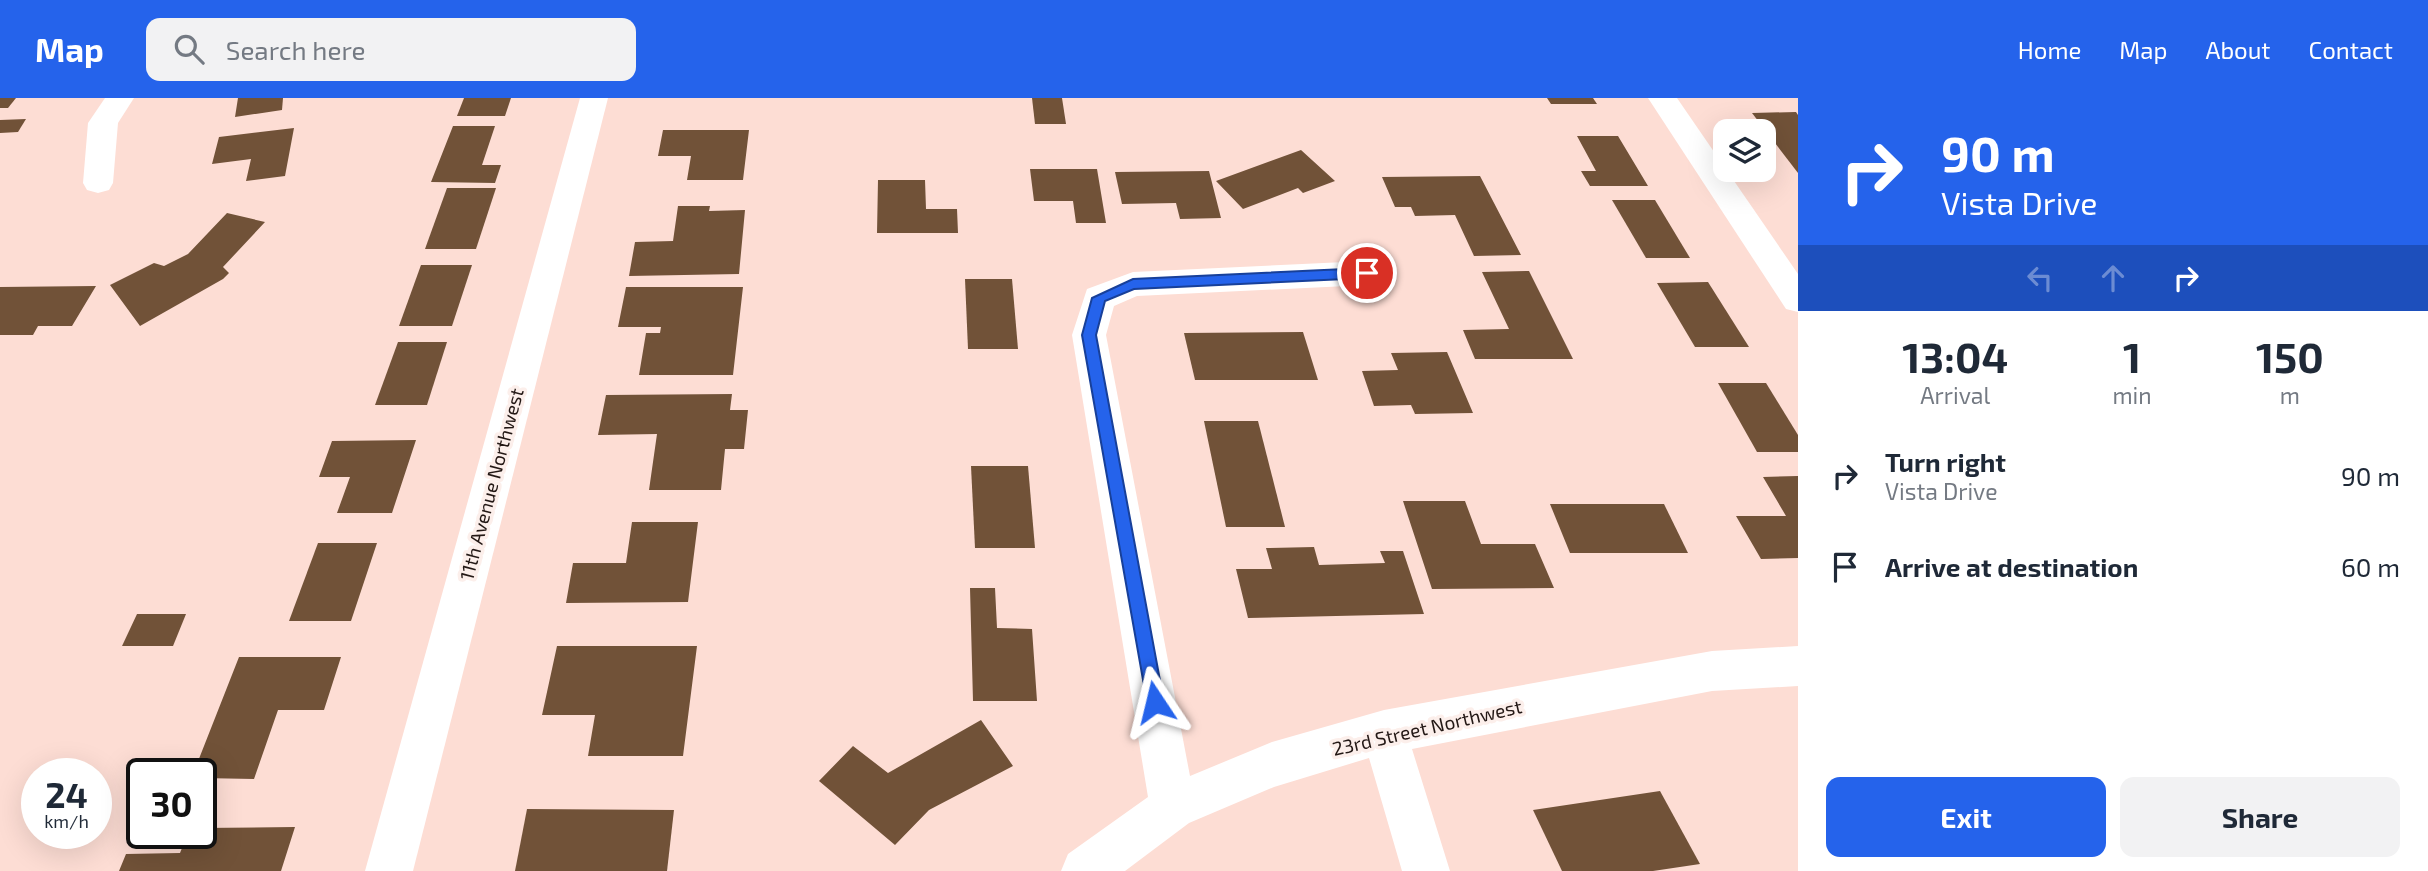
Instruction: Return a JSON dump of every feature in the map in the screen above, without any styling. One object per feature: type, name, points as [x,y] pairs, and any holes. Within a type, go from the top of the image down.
[{"type":"street","points":[[99,183],[103,123],[120,98]]},
{"type":"street","name":"11th Avenue Northwest","points":[[389,871],[594,98]]},
{"type":"street","points":[[1662,98],[1798,300]]},
{"type":"street","points":[[1173,807],[1089,335],[1099,298],[1133,284],[1367,273]]},
{"type":"street","name":"23rd Street Northwest","points":[[1085,871],[1173,807],[1272,765],[1384,732],[1712,671],[1798,666]]},
{"type":"street","points":[[1384,732],[1426,871]]},
{"type":"building","points":[[0,98],[16,98],[8,108],[0,108]]},
{"type":"building","points":[[238,98],[283,98],[282,110],[235,117]]},
{"type":"building","points":[[464,98],[511,98],[505,116],[457,116]]},
{"type":"building","points":[[1032,98],[1062,98],[1066,124],[1035,124]]},
{"type":"building","points":[[1547,98],[1593,98],[1597,104],[1551,104]]},
{"type":"building","points":[[1796,112],[1798,173],[1776,144],[1776,119],[1757,119],[1752,113]]},
{"type":"building","points":[[26,119],[18,132],[0,133],[0,120]]},
{"type":"building","points":[[453,126],[495,126],[482,165],[501,165],[495,183],[431,182]]},
{"type":"building","points":[[294,128],[285,176],[246,181],[251,159],[212,164],[219,137]]},
{"type":"building","points":[[663,130],[749,130],[743,180],[687,180],[691,156],[658,156]]},
{"type":"building","points":[[1577,136],[1618,136],[1648,186],[1590,186],[1581,171],[1596,171]]},
{"type":"building","points":[[1301,150],[1335,181],[1303,193],[1298,188],[1243,209],[1216,181]]},
{"type":"building","points":[[1030,169],[1097,169],[1106,223],[1076,223],[1073,201],[1034,201]]},
{"type":"building","points":[[1209,171],[1221,218],[1180,219],[1176,203],[1122,204],[1115,172]]},
{"type":"building","points":[[1480,176],[1521,255],[1474,256],[1455,215],[1415,216],[1411,207],[1395,207],[1382,177]]},
{"type":"building","points":[[878,180],[925,180],[926,209],[957,209],[958,233],[877,233]]},
{"type":"building","points":[[447,188],[496,188],[476,249],[425,249]]},
{"type":"building","points":[[1612,200],[1655,200],[1690,258],[1646,258]]},
{"type":"building","points":[[678,206],[710,206],[709,211],[745,210],[739,274],[629,276],[635,242],[673,241]]},
{"type":"building","points":[[227,213],[265,222],[223,267],[229,273],[223,279],[140,326],[110,285],[154,263],[164,266],[188,254]]},
{"type":"building","points":[[421,265],[472,265],[452,326],[399,326]]},
{"type":"building","points":[[1529,271],[1573,359],[1475,359],[1463,330],[1509,329],[1482,272]]},
{"type":"building","points":[[965,279],[1012,279],[1018,349],[968,349]]},
{"type":"building","points":[[1708,282],[1749,347],[1695,347],[1657,283]]},
{"type":"building","points":[[96,286],[72,326],[38,326],[33,335],[0,335],[0,287]]},
{"type":"building","points":[[626,287],[743,287],[733,375],[639,375],[646,333],[660,333],[661,327],[618,327]]},
{"type":"building","points":[[1303,332],[1318,380],[1195,380],[1184,333]]},
{"type":"building","points":[[398,342],[447,342],[427,405],[375,405]]},
{"type":"building","points":[[1447,352],[1473,413],[1415,414],[1411,405],[1374,406],[1362,371],[1398,370],[1391,353]]},
{"type":"building","points":[[1718,383],[1766,383],[1798,435],[1798,452],[1757,452]]},
{"type":"building","points":[[732,394],[730,410],[748,410],[744,449],[725,449],[721,490],[649,490],[657,434],[598,435],[606,395]]},
{"type":"building","points":[[1204,421],[1258,421],[1285,527],[1226,527]]},
{"type":"building","points":[[416,440],[392,513],[337,513],[350,477],[319,477],[332,441]]},
{"type":"building","points":[[971,466],[1028,466],[1035,548],[975,548]]},
{"type":"building","points":[[1798,476],[1798,558],[1761,559],[1736,516],[1786,516],[1763,477]]},
{"type":"building","points":[[1403,501],[1465,501],[1481,544],[1535,544],[1554,588],[1432,589]]},
{"type":"building","points":[[1550,504],[1664,504],[1688,553],[1570,553]]},
{"type":"building","points":[[632,522],[698,522],[688,602],[566,603],[573,563],[626,563]]},
{"type":"building","points":[[318,543],[377,543],[351,621],[289,621]]},
{"type":"building","points":[[1314,547],[1319,565],[1385,563],[1380,551],[1403,551],[1424,614],[1248,618],[1236,569],[1272,569],[1266,548]]},
{"type":"building","points":[[970,588],[995,588],[997,628],[1032,629],[1037,701],[973,701]]},
{"type":"building","points":[[137,614],[186,614],[173,646],[122,646]]},
{"type":"building","points":[[557,646],[697,646],[683,756],[588,756],[595,715],[542,715]]},
{"type":"building","points":[[239,657],[341,657],[324,710],[278,710],[254,779],[217,778],[217,758],[199,758]]},
{"type":"building","points":[[981,720],[1013,766],[929,810],[895,845],[819,781],[853,746],[888,773]]},
{"type":"building","points":[[1660,791],[1700,864],[1653,871],[1562,871],[1533,810]]},
{"type":"building","points":[[527,809],[674,810],[667,871],[515,871]]},
{"type":"building","points":[[295,827],[281,871],[119,871],[126,854],[217,849],[217,828]]},
{"type":"route","points":[[1155,702],[1089,335],[1099,298],[1133,284],[1367,273]]}]
